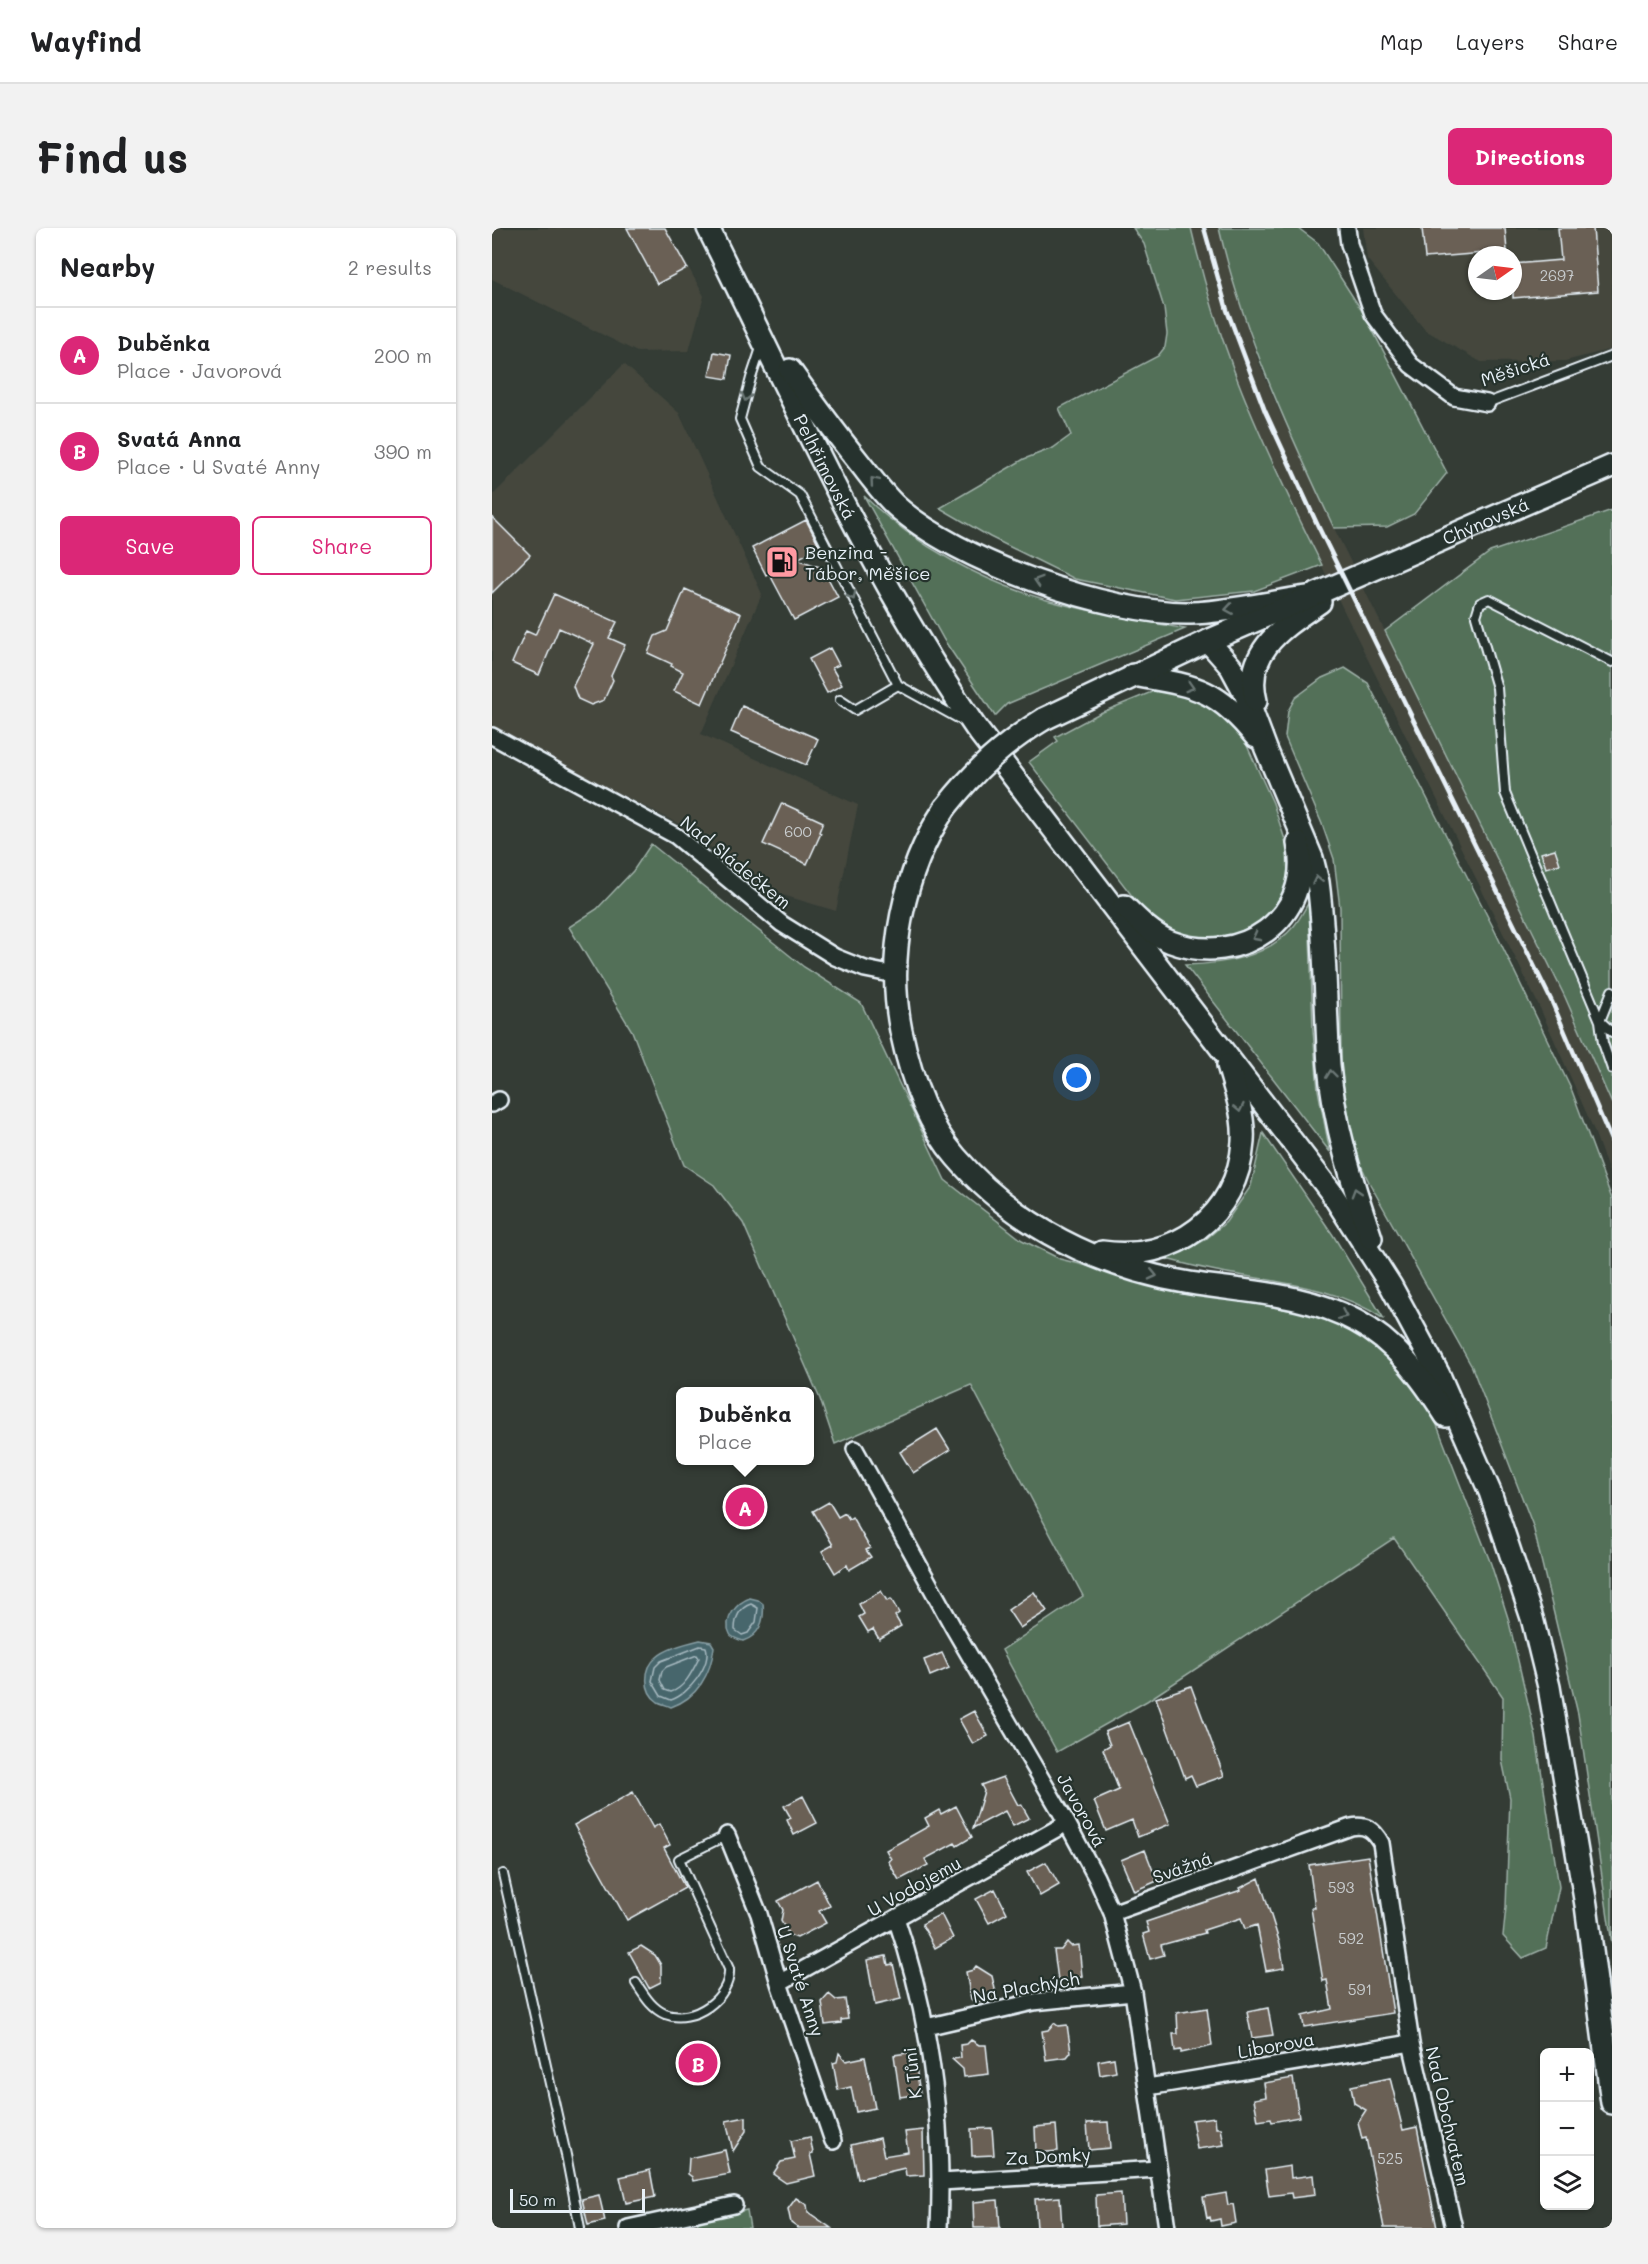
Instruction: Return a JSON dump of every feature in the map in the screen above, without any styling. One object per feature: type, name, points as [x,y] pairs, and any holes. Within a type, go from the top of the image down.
[{"type":"main road","name":"Pelhřimovská","points":[[708,228],[886,584],[934,666],[976,728],[1073,857]]},
{"type":"main road","points":[[748,308],[820,413],[886,496],[922,525],[980,557],[1016,574],[1075,593],[1133,607],[1172,612],[1209,612],[1308,597]]},
{"type":"main road","name":"Chýnovská","points":[[1360,575],[1612,466]]},
{"type":"main road","points":[[1360,575],[1133,675],[1044,719],[992,755],[966,781],[945,808],[932,827],[922,850],[906,897],[899,934],[895,975],[899,1021],[906,1054],[934,1125],[955,1156],[998,1199],[1045,1233],[1144,1273],[1188,1283],[1295,1299],[1355,1320],[1393,1346],[1407,1361],[1444,1413],[1490,1492]]},
{"type":"main road","points":[[1266,749],[1253,691],[1252,681],[1256,663],[1266,646],[1282,629],[1360,575]]},
{"type":"main road","points":[[1208,641],[1231,667],[1239,680],[1312,858],[1321,904],[1329,1066],[1336,1114],[1361,1208],[1391,1286]]},
{"type":"main road","points":[[1133,675],[1185,685],[1215,697],[1230,707],[1266,749]]},
{"type":"main road","points":[[1073,857],[1128,910],[1159,936],[1185,946],[1215,949],[1229,947],[1255,939],[1277,922],[1292,904],[1300,869],[1299,848],[1292,813]]},
{"type":"main road","points":[[1073,857],[1326,1185],[1357,1230],[1391,1286],[1439,1375],[1490,1492],[1532,1618],[1549,1687],[1584,1894],[1612,2103]]},
{"type":"main road","points":[[1078,1248],[1111,1253],[1161,1248],[1190,1235],[1215,1215],[1233,1184],[1243,1141],[1241,1112],[1224,1052]]},
{"type":"street","name":"Měšická","points":[[1347,228],[1348,244],[1373,314],[1411,365],[1454,397],[1487,402]]},
{"type":"street","name":"Nad Sládečkem","points":[[492,736],[676,836],[782,924],[835,957],[865,969],[895,975]]},
{"type":"street","name":"Javorová","points":[[855,1449],[953,1627],[1068,1823],[1112,1914],[1133,1992],[1167,2228]]},
{"type":"street","name":"U Vodojemu","points":[[779,1983],[1068,1823]]},
{"type":"street","name":"Svážná","points":[[1112,1914],[1351,1827],[1366,1827],[1374,1832],[1381,1843],[1406,2013]]},
{"type":"street","name":"U Svaté Anny","points":[[727,1835],[759,1914],[779,1983],[833,2141]]},
{"type":"street","name":"K Tůni","points":[[896,1918],[926,2028],[937,2118],[941,2182],[939,2228]]},
{"type":"street","name":"Na Plachých","points":[[926,2028],[1033,2002],[1133,1992]]},
{"type":"street","name":"Nad Obchvatem","points":[[1406,2013],[1454,2228]]},
{"type":"street","name":"Liborova","points":[[1148,2086],[1411,2043]]},
{"type":"street","name":"Za Domky","points":[[941,2182],[1158,2169]]},
{"type":"street","points":[[628,2228],[734,2205]]},
{"type":"lane","points":[[764,341],[740,419],[760,467],[800,495],[898,685],[976,728]]},
{"type":"lane","name":"Měšická","points":[[1487,402],[1612,356]]},
{"type":"lane","points":[[1612,662],[1490,599],[1480,603],[1476,616],[1497,688],[1505,793],[1600,1021],[1603,1043],[1612,1069]]},
{"type":"lane","points":[[840,700],[855,710],[898,685]]},
{"type":"lane","points":[[1600,1021],[1612,991]]},
{"type":"lane","points":[[1600,1021],[1612,1032]]},
{"type":"lane","points":[[636,1983],[657,2010],[681,2016],[701,2010],[725,1991],[730,1977],[729,1969],[679,1859],[727,1835]]},
{"type":"lane","points":[[503,1874],[566,2155],[580,2228]]},
{"type":"shaded area","points":[[492,228],[667,228],[704,296],[689,351],[637,352],[492,279]]},
{"type":"shaded area","points":[[1191,228],[1219,228],[1240,305],[1258,360],[1277,406],[1334,528],[1565,997],[1612,1104],[1612,1181],[1593,1128],[1540,1008],[1307,536],[1252,416],[1214,314]]},
{"type":"shaded area","points":[[1363,228],[1612,228],[1612,349],[1565,361],[1481,362],[1425,330],[1367,259]]},
{"type":"shaded area","points":[[624,364],[679,413],[762,594],[701,734],[858,805],[836,911],[766,890],[683,826],[511,739],[492,727],[492,496]]},
{"type":"green space","points":[[1133,228],[1191,228],[1215,316],[1243,393],[1275,468],[1322,565],[1254,591],[1175,599],[1075,579],[990,537],[940,508],[1024,459],[1053,448],[1071,435],[1059,408],[1158,356],[1165,347],[1167,334],[1164,308],[1144,244]]},
{"type":"green space","points":[[1219,228],[1298,228],[1318,243],[1364,314],[1447,473],[1414,514],[1387,527],[1334,528],[1268,381],[1241,305]]},
{"type":"green space","points":[[864,496],[927,546],[1000,583],[1050,601],[1185,629],[1007,704],[995,716],[944,640]]},
{"type":"green space","points":[[1612,510],[1612,1104],[1565,997],[1385,631],[1490,552]]},
{"type":"green space","points":[[1345,668],[1368,683],[1492,925],[1572,1091],[1612,1199],[1612,1944],[1578,1714],[1533,1526],[1472,1367],[1354,1151],[1341,1069],[1340,908],[1334,859],[1322,824],[1285,737],[1288,711],[1295,698],[1322,678]]},
{"type":"green space","points":[[1154,691],[1196,700],[1219,712],[1239,728],[1273,803],[1287,846],[1288,880],[1282,897],[1272,910],[1254,926],[1232,935],[1191,939],[1175,934],[1146,914],[1029,762],[1058,741],[1055,737],[1100,713]]},
{"type":"green space","points":[[651,844],[804,967],[861,1003],[945,1180],[1022,1240],[1060,1259],[1195,1293],[1322,1316],[1373,1342],[1391,1358],[1422,1396],[1435,1420],[1491,1564],[1508,1618],[1536,1737],[1559,1887],[1546,1948],[1523,1958],[1503,1936],[1510,1798],[1502,1760],[1503,1697],[1394,1538],[1147,1701],[1057,1752],[1002,1650],[1083,1596],[971,1385],[835,1444],[820,1399],[743,1223],[714,1185],[684,1165],[632,1031],[569,927],[597,909],[633,871]]},
{"type":"green space","points":[[1309,902],[1313,1030],[1318,1090],[1330,1152],[1185,965],[1230,961],[1258,952],[1283,937],[1296,923]]},
{"type":"green space","points":[[1263,1133],[1333,1235],[1384,1319],[1365,1308],[1325,1292],[1205,1269],[1155,1256],[1183,1252],[1205,1240],[1226,1222],[1251,1186]]},
{"type":"green space","points":[[747,2210],[750,2228],[699,2228],[697,2221]]},
{"type":"water","points":[[750,1598],[763,1604],[763,1616],[757,1632],[743,1641],[731,1635],[728,1623],[736,1607]]},
{"type":"water","points":[[700,1640],[711,1642],[714,1647],[710,1666],[701,1684],[688,1698],[671,1707],[658,1702],[653,1698],[647,1686],[647,1673],[652,1662],[672,1648]]},
{"type":"building","points":[[627,228],[665,228],[687,268],[657,284]]},
{"type":"building","points":[[1422,228],[1505,228],[1507,246],[1468,246],[1468,254],[1425,258]]},
{"type":"building","points":[[1558,228],[1593,228],[1598,291],[1522,297],[1522,263],[1561,260]]},
{"type":"building","points":[[714,352],[731,355],[727,379],[709,376]]},
{"type":"building","points":[[492,517],[530,555],[492,593]]},
{"type":"building","points":[[806,520],[820,547],[797,559],[823,568],[826,574],[831,576],[829,580],[838,597],[794,620],[769,573],[766,575],[752,548]]},
{"type":"building","points":[[685,589],[741,614],[702,704],[674,691],[683,672],[648,653],[655,636],[667,631]]},
{"type":"building","points":[[554,594],[617,622],[609,638],[625,645],[611,676],[613,680],[604,700],[591,705],[578,699],[573,686],[594,644],[559,628],[539,675],[512,663],[526,631],[535,635]]},
{"type":"building","points":[[830,648],[839,665],[832,668],[842,685],[827,693],[809,659]]},
{"type":"building","points":[[742,706],[818,739],[806,765],[731,732]]},
{"type":"building","points":[[782,803],[823,822],[819,832],[821,833],[807,864],[763,844]]},
{"type":"building","points":[[1555,849],[1560,864],[1546,868],[1541,853]]},
{"type":"building","points":[[937,1429],[950,1450],[913,1473],[900,1452]]},
{"type":"building","points":[[829,1502],[838,1517],[845,1513],[849,1519],[852,1517],[870,1548],[866,1550],[871,1557],[849,1570],[847,1565],[835,1573],[822,1551],[833,1545],[813,1511]]},
{"type":"building","points":[[881,1591],[887,1601],[891,1599],[899,1613],[895,1616],[901,1626],[879,1639],[873,1629],[868,1632],[859,1617],[864,1614],[859,1604]]},
{"type":"building","points":[[1034,1592],[1047,1611],[1020,1628],[1008,1610]]},
{"type":"building","points":[[942,1653],[949,1668],[930,1676],[924,1660]]},
{"type":"building","points":[[1191,1686],[1224,1776],[1196,1786],[1191,1775],[1185,1778],[1156,1698]]},
{"type":"building","points":[[974,1711],[988,1736],[973,1744],[959,1719]]},
{"type":"building","points":[[1129,1722],[1170,1824],[1138,1837],[1132,1820],[1106,1831],[1094,1801],[1119,1790],[1103,1749],[1110,1745],[1105,1732]]},
{"type":"building","points":[[1003,1777],[1018,1805],[1021,1804],[1029,1818],[1013,1826],[1005,1811],[973,1828],[984,1791],[981,1785]]},
{"type":"building","points":[[633,1792],[653,1828],[659,1824],[670,1845],[664,1848],[685,1888],[627,1920],[574,1825]]},
{"type":"building","points":[[803,1796],[817,1823],[794,1835],[787,1820],[791,1818],[784,1806]]},
{"type":"building","points":[[956,1806],[972,1837],[925,1859],[928,1865],[899,1880],[888,1861],[891,1859],[886,1850],[929,1826],[925,1818],[939,1810],[941,1814]]},
{"type":"building","points":[[1145,1850],[1157,1881],[1134,1891],[1121,1860]]},
{"type":"building","points":[[1368,1856],[1393,2013],[1304,2027],[1302,2016],[1332,2009],[1327,1980],[1323,1981],[1311,1908],[1315,1908],[1309,1865]]},
{"type":"building","points":[[1046,1862],[1059,1885],[1040,1896],[1027,1872]]},
{"type":"building","points":[[1259,1878],[1280,1944],[1284,1968],[1266,1971],[1257,1925],[1245,1929],[1241,1918],[1204,1930],[1205,1933],[1161,1945],[1164,1955],[1150,1959],[1143,1934],[1149,1932],[1146,1922],[1241,1890],[1240,1888]]},
{"type":"building","points":[[817,1880],[830,1906],[819,1911],[826,1923],[797,1938],[789,1935],[781,1921],[783,1910],[778,1901]]},
{"type":"building","points":[[995,1889],[1007,1913],[989,1923],[976,1899]]},
{"type":"building","points":[[941,1914],[953,1938],[935,1948],[922,1924]]},
{"type":"building","points":[[1067,1942],[1071,1946],[1079,1945],[1082,1977],[1058,1980],[1054,1950],[1061,1950]]},
{"type":"building","points":[[641,1946],[655,1955],[661,1965],[661,1982],[649,1988],[629,1952]]},
{"type":"building","points":[[886,1956],[888,1965],[893,1964],[901,1999],[875,2005],[867,1960]]},
{"type":"building","points":[[976,1966],[992,1976],[997,1998],[976,2003],[971,1999],[966,1972],[973,1970]]},
{"type":"building","points":[[829,1994],[836,2000],[845,1999],[848,2019],[841,2020],[841,2023],[825,2025],[822,2002]]},
{"type":"building","points":[[1207,2008],[1212,2046],[1181,2053],[1181,2050],[1175,2051],[1173,2034],[1178,2034],[1177,2013]]},
{"type":"building","points":[[1268,2008],[1273,2035],[1252,2038],[1247,2012]]},
{"type":"building","points":[[1054,2023],[1058,2026],[1067,2025],[1071,2052],[1067,2057],[1046,2060],[1042,2031],[1048,2030]]},
{"type":"building","points":[[971,2040],[979,2045],[986,2045],[989,2074],[964,2077],[963,2069],[952,2059],[961,2058],[960,2045],[967,2044]]},
{"type":"building","points":[[914,2052],[920,2094],[900,2097],[894,2055]]},
{"type":"building","points":[[839,2053],[846,2061],[865,2057],[875,2108],[856,2112],[851,2087],[838,2090],[833,2063],[837,2062]]},
{"type":"building","points":[[1114,2058],[1116,2072],[1100,2075],[1098,2061]]},
{"type":"building","points":[[1293,2078],[1299,2117],[1272,2122],[1271,2119],[1258,2121],[1254,2099],[1266,2097],[1264,2083]]},
{"type":"building","points":[[1390,2078],[1403,2130],[1417,2127],[1437,2228],[1384,2228],[1366,2138],[1362,2139],[1358,2122],[1366,2110],[1354,2103],[1351,2086]]},
{"type":"building","points":[[746,2117],[746,2131],[733,2151],[726,2121]]},
{"type":"building","points":[[1215,2117],[1216,2128],[1221,2128],[1224,2145],[1197,2149],[1192,2120]]},
{"type":"building","points":[[1108,2122],[1110,2148],[1089,2150],[1087,2123]]},
{"type":"building","points":[[1056,2125],[1058,2151],[1036,2153],[1035,2127]]},
{"type":"building","points":[[992,2128],[994,2155],[972,2156],[971,2129]]},
{"type":"building","points":[[923,2130],[924,2175],[906,2176],[905,2168],[858,2179],[851,2145],[880,2138],[884,2156],[908,2152],[905,2132]]},
{"type":"building","points":[[810,2137],[813,2153],[810,2154],[815,2176],[786,2183],[773,2174],[781,2162],[795,2159],[791,2141]]},
{"type":"building","points":[[725,2150],[730,2174],[693,2181],[688,2174],[689,2158]]},
{"type":"building","points":[[1290,2166],[1291,2178],[1313,2175],[1315,2195],[1292,2198],[1291,2193],[1269,2196],[1265,2170]]},
{"type":"building","points":[[650,2170],[655,2197],[626,2203],[620,2177]]},
{"type":"building","points":[[1121,2193],[1123,2224],[1097,2226],[1096,2195]]},
{"type":"building","points":[[1226,2193],[1228,2205],[1233,2204],[1236,2223],[1221,2226],[1220,2219],[1211,2221],[1210,2217],[1207,2218],[1203,2197]]},
{"type":"building","points":[[599,2195],[605,2221],[588,2225],[582,2199]]},
{"type":"building","points":[[1060,2197],[1062,2228],[1037,2228],[1035,2199]]},
{"type":"building","points":[[796,2198],[807,2205],[808,2212],[831,2228],[798,2228],[791,2223],[788,2209]]},
{"type":"building","points":[[998,2200],[1000,2228],[974,2228],[973,2202]]},
{"type":"railway","points":[[1204,228],[1227,310],[1265,411],[1318,526],[1552,1002],[1612,1142]]},
{"type":"place","name":"Benzina - Tábor, Měšice","points":[[782,562]]},
{"type":"place","name":"Duběnka","points":[[745,1507]]},
{"type":"place","name":"Svatá Anna","points":[[698,2063]]}]
